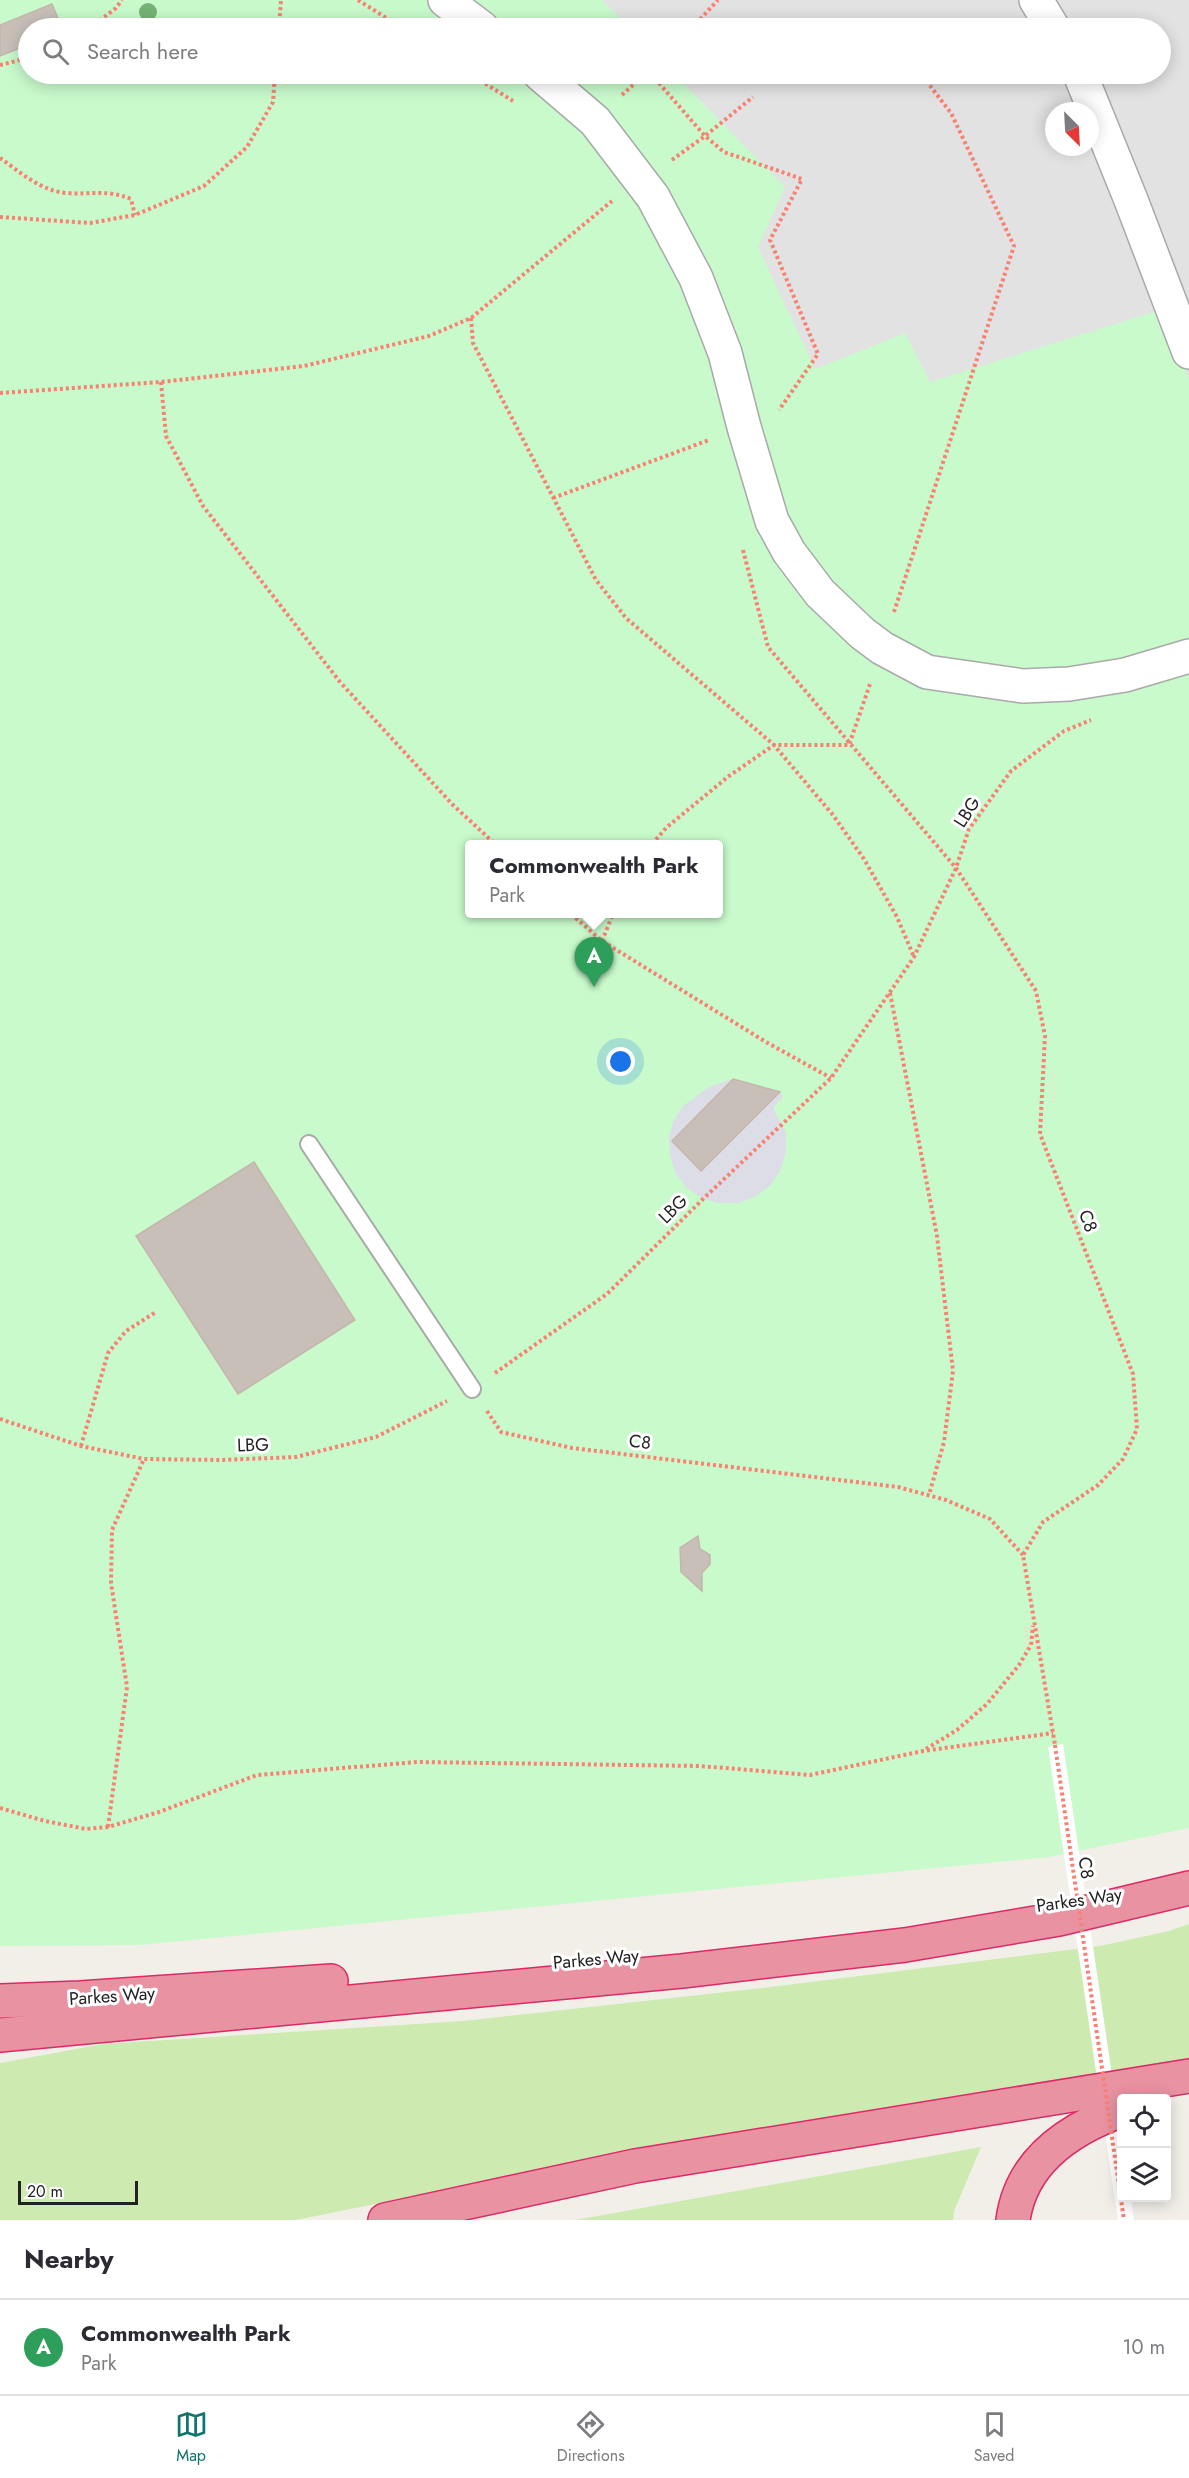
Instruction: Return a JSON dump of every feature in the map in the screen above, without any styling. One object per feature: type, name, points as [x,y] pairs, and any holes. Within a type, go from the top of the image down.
[{"type":"highway","name":"Parkes Way","points":[[0,2001],[92,1997],[575,1962],[927,1922],[1189,1886]]},
{"type":"highway","points":[[0,2035],[682,1971],[838,1953],[1015,1928],[1189,1886]]},
{"type":"highway","points":[[385,2220],[635,2166],[1189,2076]]},
{"type":"highway","points":[[1171,2095],[1189,2090]]},
{"type":"highway","points":[[1013,2220],[1023,2187],[1042,2157],[1053,2146],[1082,2127],[1117,2112]]},
{"type":"street","points":[[445,0],[469,18]]},
{"type":"street","points":[[1036,0],[1047,18]]},
{"type":"street","points":[[552,84],[595,121],[642,181],[653,197],[696,278],[724,353],[772,520],[789,552],[820,593],[882,648],[927,672],[1023,686],[1069,684],[1125,675],[1189,656]]},
{"type":"street","points":[[1084,84],[1189,352]]},
{"type":"lane","points":[[309,1144],[472,1389]]},
{"type":"path","points":[[104,18],[116,9],[122,0]]},
{"type":"path","points":[[280,18],[281,0]]},
{"type":"path","points":[[358,0],[386,18]]},
{"type":"path","points":[[701,18],[718,0]]},
{"type":"path","points":[[0,65],[18,60]]},
{"type":"path","points":[[0,218],[90,223],[135,215],[204,186],[247,147],[273,102],[274,84]]},
{"type":"path","points":[[553,498],[776,415],[818,354],[770,240],[802,179],[724,152],[705,136],[660,84]]},
{"type":"path","points":[[656,840],[667,827],[711,790],[774,745],[849,745],[1014,246],[951,113],[929,84]]},
{"type":"path","points":[[0,393],[161,382],[304,366],[429,336],[471,318],[618,196],[705,136],[753,97]]},
{"type":"path","points":[[0,158],[42,186],[64,193],[115,192],[130,199],[135,215]]},
{"type":"path","points":[[471,318],[473,343],[596,580],[626,618],[774,745],[833,815],[864,859],[897,917],[914,957]]},
{"type":"path","points":[[161,382],[166,436],[203,506],[340,682],[452,804],[491,840]]},
{"type":"path","name":"LBG","points":[[0,1419],[81,1446],[144,1459],[296,1457],[376,1437],[472,1389],[607,1294],[831,1078],[914,957],[956,868],[969,829],[1011,771],[1064,731],[1094,719]]},
{"type":"path","name":"C8","points":[[956,868],[1036,991],[1045,1036],[1040,1134],[1133,1374],[1137,1429],[1123,1459],[1098,1485],[1043,1522],[1023,1555]]},
{"type":"path","points":[[576,918],[602,941],[766,1042],[831,1078]]},
{"type":"path","points":[[602,941],[611,918]]},
{"type":"path","points":[[890,992],[937,1236],[953,1371],[944,1442],[929,1495]]},
{"type":"path","points":[[81,1446],[108,1353],[126,1331],[156,1312]]},
{"type":"path","name":"C8","points":[[472,1389],[501,1432],[572,1448],[898,1487],[945,1500],[990,1519],[1023,1555],[1055,1745],[1124,2220]]},
{"type":"path","points":[[108,1827],[127,1687],[111,1583],[112,1530],[144,1459]]},
{"type":"path","points":[[923,1751],[957,1730],[987,1704],[1019,1665],[1030,1645],[1033,1621]]},
{"type":"path","points":[[0,1808],[45,1821],[86,1829],[108,1827],[159,1812],[257,1775],[417,1762],[700,1766],[810,1774],[923,1751],[1053,1733]]},
{"type":"green space","points":[[0,0],[1189,0],[1189,1828],[1049,1857],[141,1945],[0,1946]]},
{"type":"green space","points":[[1189,1924],[1189,2059],[489,2181],[296,2220],[0,2220],[0,2063],[103,2044],[463,2021],[762,1988],[1100,1946],[1169,1931]]},
{"type":"green space","points":[[981,2147],[954,2211],[953,2220],[575,2220]]},
{"type":"shaded area","points":[[602,0],[1189,0],[1189,379],[1160,310],[930,382],[905,333],[815,369],[758,247],[785,187],[684,84],[1171,84],[1171,18],[620,18]]},
{"type":"shaded area","points":[[733,1079],[672,1141],[701,1171],[780,1092],[783,1097],[773,1108],[786,1132],[786,1151],[781,1169],[771,1185],[756,1196],[738,1203],[719,1203],[703,1199],[686,1187],[675,1172],[670,1155],[669,1137],[674,1120],[683,1106],[709,1087]]},
{"type":"pier","points":[[1063,1744],[1117,2109],[1117,2202],[1132,2202],[1134,2220],[1118,2220],[1048,1747]]},
{"type":"building","points":[[52,4],[58,18],[18,18],[18,49],[0,56],[0,25]]},
{"type":"building","points":[[733,1079],[780,1092],[701,1171],[672,1141]]},
{"type":"building","points":[[254,1162],[355,1320],[238,1394],[136,1236]]},
{"type":"building","points":[[698,1536],[700,1549],[710,1555],[710,1564],[702,1573],[702,1591],[681,1572],[680,1548]]},
{"type":"place","name":"Commonwealth Park","points":[[594,987]]}]
